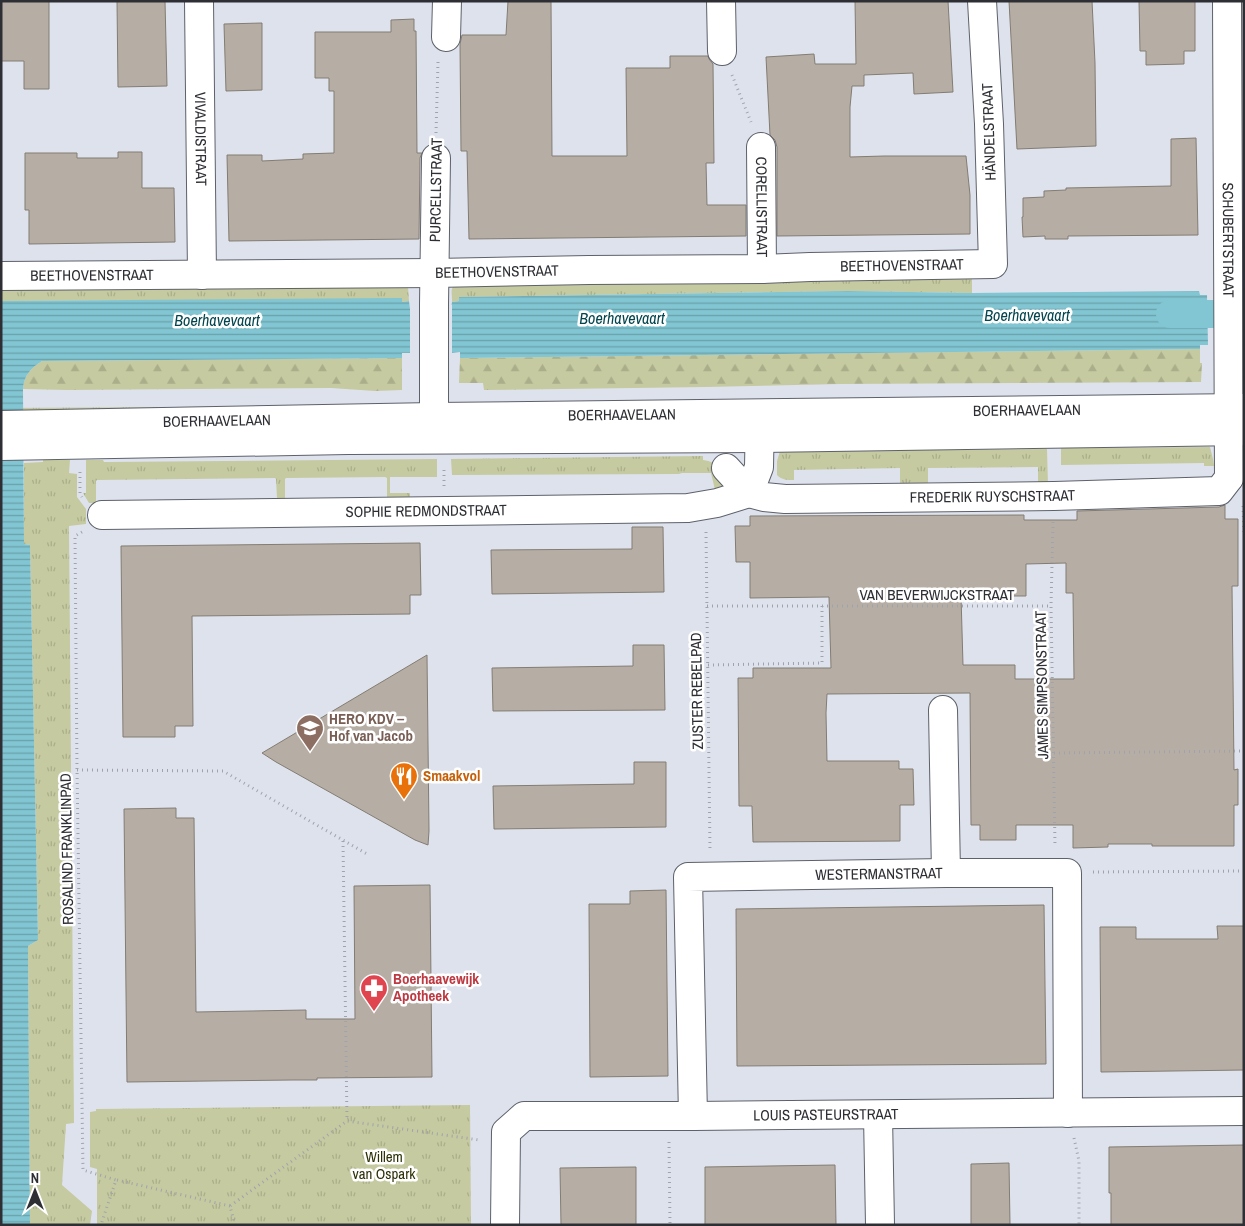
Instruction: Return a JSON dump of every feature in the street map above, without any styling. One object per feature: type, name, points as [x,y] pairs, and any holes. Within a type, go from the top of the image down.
[{"type":"street","name":"VIVALDISTRAAT","points":[[199,1],[202,275]]},
{"type":"street","points":[[446,38],[447,1]]},
{"type":"street","points":[[721,1],[722,51]]},
{"type":"street","name":"HÄNDELSTRAAT","points":[[982,1],[989,124],[993,264]]},
{"type":"street","name":"SCHUBERTSTRAAT","points":[[1227,1],[1229,366],[1237,420],[1237,478]]},
{"type":"street","name":"CORELLISTRAAT","points":[[761,147],[762,269]]},
{"type":"street","name":"PURCELLSTRAAT","points":[[434,428],[436,158]]},
{"type":"street","name":"BEETHOVENSTRAAT","points":[[1,276],[435,273],[993,264]]},
{"type":"street","name":"BOERHAAVELAAN","points":[[1,446],[28,435],[434,428],[1237,420]]},
{"type":"street","name":"BOERHAAVELAAN","points":[[1,424],[28,435]]},
{"type":"street","points":[[726,468],[749,493],[758,467],[760,425]]},
{"type":"street","name":"FREDERIK RUYSCHSTRAAT","points":[[749,493],[785,499],[1054,496],[1219,491],[1237,478]]},
{"type":"street","name":"SOPHIE REDMONDSTRAAT","points":[[90,515],[688,508],[718,503],[749,493]]},
{"type":"street","points":[[943,710],[946,873]]},
{"type":"street","points":[[1061,872],[1068,1113]]},
{"type":"street","name":"WESTERMANSTRAAT","points":[[681,1116],[688,877],[1061,872]]},
{"type":"street","name":"LOUIS PASTEURSTRAAT","points":[[505,1225],[506,1132],[524,1116],[1244,1112]]},
{"type":"street","points":[[878,1115],[880,1225]]},
{"type":"path","name":"PURCELLSTRAAT","points":[[436,158],[437,64],[446,38]]},
{"type":"path","name":"CORELLISTRAAT","points":[[722,51],[761,147]]},
{"type":"path","name":"ROSALIND FRANKLINPAD","points":[[80,465],[80,494],[90,515],[76,536],[82,1170],[116,1180]]},
{"type":"path","name":"JAMES SIMPSONSTRAAT","points":[[1054,496],[1051,606],[1054,753],[1061,872]]},
{"type":"path","name":"ZUSTER REBELPAD","points":[[706,505],[710,876]]},
{"type":"path","name":"VAN BEVERWIJCKSTRAAT","points":[[707,606],[1051,606]]},
{"type":"path","points":[[708,665],[822,663],[822,606]]},
{"type":"path","points":[[1054,753],[1244,751]]},
{"type":"path","points":[[77,770],[223,771],[367,854]]},
{"type":"path","points":[[343,840],[347,1121]]},
{"type":"path","points":[[1061,872],[1244,871]]},
{"type":"path","points":[[1068,1113],[1079,1161],[1079,1225]]},
{"type":"path","points":[[670,1225],[681,1116]]},
{"type":"path","points":[[101,1225],[116,1180],[230,1206],[347,1121],[506,1144]]},
{"type":"path","points":[[230,1206],[235,1225]]},
{"type":"green space","points":[[972,276],[972,293],[848,291],[459,297],[459,301],[452,302],[452,288],[459,280]]},
{"type":"green space","points":[[1,285],[408,286],[409,301],[402,302],[402,299],[1,301]]},
{"type":"green space","points":[[1200,349],[1200,363],[1202,363],[1201,382],[841,384],[484,390],[483,383],[459,383],[460,358]]},
{"type":"green space","points":[[402,358],[402,390],[375,391],[331,388],[23,389],[29,372],[42,361]]},
{"type":"green space","points":[[329,406],[1,412],[1,408]]},
{"type":"green space","points":[[1210,447],[1214,466],[1204,466],[1204,463],[1061,465],[1061,448]]},
{"type":"green space","points":[[1047,449],[1048,486],[1038,486],[1038,467],[928,468],[928,492],[900,487],[900,468],[794,470],[794,480],[781,478],[777,475],[777,461],[780,451]]},
{"type":"green space","points":[[703,456],[703,460],[712,463],[718,468],[726,484],[715,490],[711,473],[452,475],[451,459]]},
{"type":"green space","points":[[437,459],[437,477],[390,477],[390,493],[410,493],[410,497],[387,497],[387,478],[385,477],[286,478],[285,498],[277,498],[275,478],[97,480],[95,503],[89,503],[83,493],[86,493],[86,460],[103,460],[104,462]]},
{"type":"green space","points":[[43,460],[70,460],[69,473],[77,474],[77,497],[86,509],[86,524],[69,526],[74,1123],[66,1124],[62,1185],[92,1211],[90,1225],[30,1225],[28,946],[38,940],[30,545],[24,544],[24,463],[43,462]]},
{"type":"green space","name":"Willem van Ospark","points":[[470,1105],[471,1225],[97,1225],[97,1169],[90,1167],[90,1112],[96,1111],[96,1109]]},
{"type":"water","points":[[848,291],[972,293],[1199,291],[1200,295],[1207,295],[1208,345],[1200,345],[1200,349],[460,358],[460,352],[452,353],[452,345],[410,346],[410,353],[402,353],[402,358],[42,361],[31,369],[23,389],[24,544],[30,545],[38,940],[28,946],[30,1225],[1,1225],[1,301],[402,298],[402,302],[409,301],[410,309],[451,309],[452,302],[459,301],[459,297]]},
{"type":"pier","points":[[449,305],[452,305],[452,349],[410,349],[410,306],[449,307]]},
{"type":"building","points":[[1,1],[49,1],[49,89],[24,89],[24,61],[1,61]]},
{"type":"building","points":[[117,1],[165,1],[167,86],[118,87]]},
{"type":"building","points":[[508,1],[551,1],[552,156],[627,156],[626,68],[670,68],[670,56],[708,56],[713,64],[714,163],[706,163],[707,205],[746,205],[746,236],[469,239],[467,151],[461,151],[460,44],[462,35],[506,35]]},
{"type":"building","points":[[855,1],[948,1],[953,92],[914,94],[913,73],[864,75],[864,86],[852,86],[850,157],[966,156],[970,195],[970,234],[777,236],[777,147],[775,140],[770,135],[766,57],[814,54],[815,64],[856,64]]},
{"type":"building","points":[[1009,1],[1092,1],[1096,146],[1017,149]]},
{"type":"building","points":[[1139,1],[1195,1],[1195,51],[1184,51],[1184,64],[1146,65],[1146,51],[1140,51]]},
{"type":"building","points":[[414,19],[414,31],[416,31],[417,153],[422,153],[420,158],[419,239],[229,241],[227,155],[262,155],[262,161],[303,159],[303,154],[334,153],[334,91],[329,91],[329,78],[315,78],[315,32],[391,32],[391,20]]},
{"type":"building","points":[[262,23],[262,90],[226,91],[224,24]]},
{"type":"building","points":[[1196,138],[1198,235],[1068,236],[1068,239],[1045,239],[1045,236],[1023,237],[1023,198],[1044,197],[1044,191],[1066,190],[1066,188],[1171,186],[1171,139]]},
{"type":"building","points":[[118,152],[142,152],[142,188],[174,188],[175,242],[29,244],[29,210],[25,210],[25,153],[77,153],[77,158],[118,158]]},
{"type":"building","points":[[1225,505],[1225,519],[1238,519],[1238,586],[1232,586],[1234,770],[1238,769],[1238,805],[1234,805],[1234,846],[1108,844],[1108,847],[1073,848],[1073,825],[1016,825],[1016,840],[980,840],[980,825],[971,825],[970,693],[827,694],[827,761],[899,761],[899,769],[913,769],[914,805],[900,805],[900,841],[753,842],[752,806],[739,806],[738,678],[753,678],[753,668],[831,668],[829,597],[750,598],[750,562],[736,562],[735,526],[750,526],[750,516],[1024,515],[1024,520],[1077,520],[1077,511],[1219,507]],"holes":[[[1066,563],[1066,593],[1073,593],[1074,679],[1015,679],[1015,665],[963,665],[961,596],[1026,596],[1026,564]]]},
{"type":"building","points":[[632,527],[663,527],[664,592],[492,594],[491,550],[632,549]]},
{"type":"building","points":[[420,543],[421,595],[410,595],[410,614],[192,616],[193,726],[175,726],[175,737],[123,737],[121,546]]},
{"type":"building","points":[[633,645],[664,645],[665,710],[493,711],[492,668],[633,666]]},
{"type":"building","points":[[427,655],[428,845],[415,840],[262,753]]},
{"type":"building","points":[[634,762],[666,762],[666,827],[494,829],[493,786],[634,784]]},
{"type":"building","points":[[176,808],[176,818],[194,818],[196,1012],[306,1010],[306,1019],[355,1019],[354,886],[430,885],[432,1077],[127,1082],[124,809]]},
{"type":"building","points":[[666,890],[668,1076],[590,1077],[589,904],[630,904],[630,891]]},
{"type":"building","points":[[1044,905],[1046,1064],[737,1066],[736,909]]},
{"type":"building","points":[[1217,926],[1244,926],[1244,1070],[1101,1072],[1100,927],[1136,927],[1136,939],[1218,939]]},
{"type":"building","points":[[1244,1145],[1244,1225],[1111,1225],[1109,1147]]},
{"type":"building","points":[[1009,1163],[1010,1225],[971,1225],[971,1164]]},
{"type":"building","points":[[835,1165],[836,1225],[705,1225],[705,1167]]},
{"type":"building","points":[[636,1167],[636,1225],[561,1225],[560,1168]]},
{"type":"waterway","name":"Boerhavevaart","points":[[1170,314],[1244,314]]},
{"type":"place","name":"HERO KDV – Hof van Jacob","points":[[310,752]]},
{"type":"place","name":"Smaakvol","points":[[404,800]]},
{"type":"place","name":"Boerhaavewijk Apotheek","points":[[374,1012]]}]
